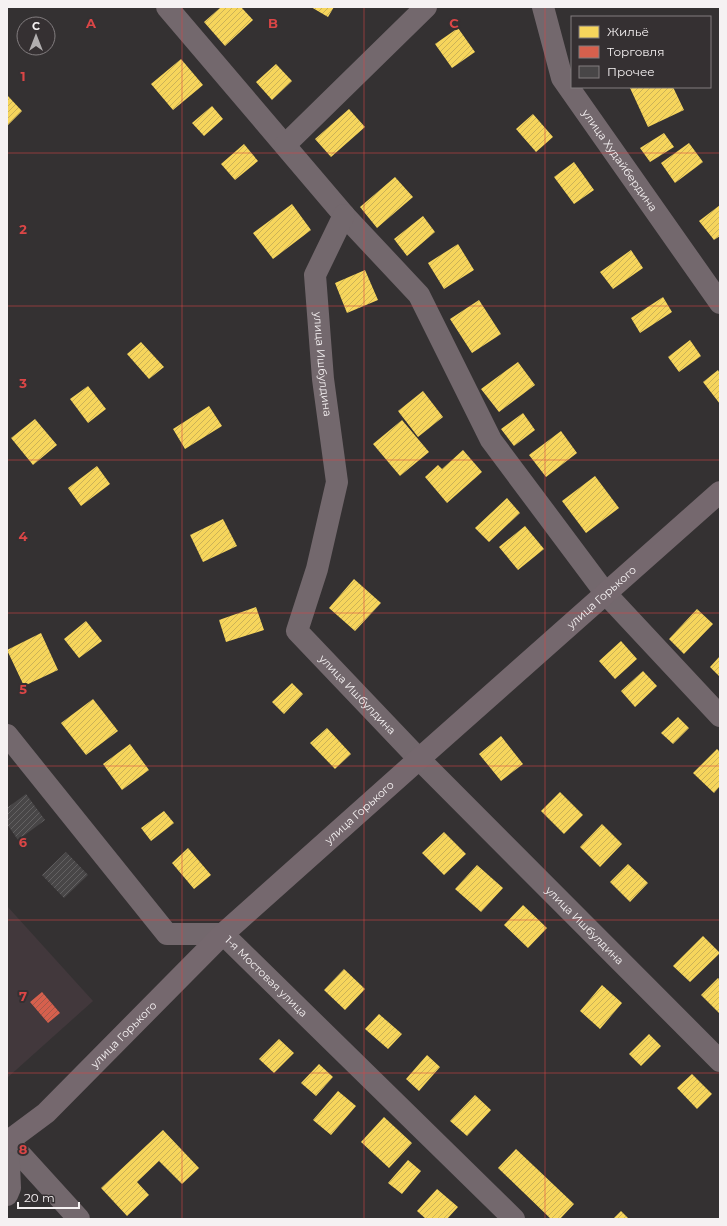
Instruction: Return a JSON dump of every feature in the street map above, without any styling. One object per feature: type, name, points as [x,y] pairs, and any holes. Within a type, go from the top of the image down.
[{"type":"main road","name":"улица Горького","points":[[8,1141],[46,1113],[223,934],[720,492]]},
{"type":"street","points":[[167,7],[344,215],[419,295],[491,440],[606,594],[720,716]]},
{"type":"street","name":"улица Худайбердина","points":[[543,7],[562,78],[720,303]]},
{"type":"street","points":[[285,145],[418,9]]},
{"type":"street","name":"улица Ишбулдина","points":[[344,215],[315,275],[323,379],[336,482],[317,569],[297,631],[419,759],[720,1061]]},
{"type":"street","name":"1-я Мостовая улица","points":[[7,736],[168,934],[223,934],[514,1219]]},
{"type":"street","points":[[7,1195],[10,1188],[8,1141]]},
{"type":"street","points":[[8,1141],[79,1219]]},
{"type":"shaded area","points":[[7,906],[93,1001],[7,1078]]},
{"type":"building: Жильё","points":[[221,7],[241,7],[253,20],[225,46],[204,22]]},
{"type":"building: Жильё","points":[[311,7],[334,7],[328,17]]},
{"type":"building: Жильё","points":[[458,28],[475,52],[452,68],[435,44]]},
{"type":"building: Жильё","points":[[181,59],[203,85],[173,110],[151,84]]},
{"type":"building: Жильё","points":[[276,64],[292,81],[272,100],[256,82]]},
{"type":"building: Жильё","points":[[630,88],[673,88],[684,110],[648,127]]},
{"type":"building: Жильё","points":[[7,95],[22,111],[7,126]]},
{"type":"building: Жильё","points":[[212,106],[223,119],[204,136],[192,123]]},
{"type":"building: Жильё","points":[[349,109],[365,127],[331,157],[315,139]]},
{"type":"building: Жильё","points":[[533,114],[553,137],[536,152],[516,129]]},
{"type":"building: Жильё","points":[[664,133],[674,147],[650,162],[640,148]]},
{"type":"building: Жильё","points":[[689,143],[703,162],[675,183],[661,163]]},
{"type":"building: Жильё","points":[[244,144],[258,161],[235,180],[221,164]]},
{"type":"building: Жильё","points":[[574,162],[594,190],[574,204],[554,177]]},
{"type":"building: Жильё","points":[[395,177],[413,197],[377,228],[360,207]]},
{"type":"building: Жильё","points":[[292,204],[311,230],[273,259],[253,233]]},
{"type":"building: Жильё","points":[[720,205],[720,236],[714,240],[699,221]]},
{"type":"building: Жильё","points":[[423,216],[435,232],[407,256],[394,239]]},
{"type":"building: Жильё","points":[[458,244],[474,270],[444,289],[428,263]]},
{"type":"building: Жильё","points":[[631,250],[643,268],[613,289],[600,272]]},
{"type":"building: Жильё","points":[[365,270],[378,300],[347,313],[335,283]]},
{"type":"building: Жильё","points":[[663,297],[672,312],[640,333],[631,318]]},
{"type":"building: Жильё","points":[[479,300],[501,334],[472,353],[450,319]]},
{"type":"building: Жильё","points":[[690,340],[701,356],[679,372],[668,357]]},
{"type":"building: Жильё","points":[[141,342],[164,367],[149,379],[127,354]]},
{"type":"building: Жильё","points":[[518,362],[535,385],[499,412],[481,389]]},
{"type":"building: Жильё","points":[[718,370],[720,374],[720,404],[703,382]]},
{"type":"building: Жильё","points":[[88,386],[106,409],[88,423],[70,399]]},
{"type":"building: Жильё","points":[[423,391],[443,417],[418,437],[398,411]]},
{"type":"building: Жильё","points":[[209,406],[222,426],[185,449],[173,429]]},
{"type":"building: Жильё","points":[[523,413],[535,430],[514,446],[501,429]]},
{"type":"building: Жильё","points":[[35,419],[57,445],[33,465],[11,438]]},
{"type":"building: Жильё","points":[[402,420],[429,452],[400,476],[373,444]]},
{"type":"building: Жильё","points":[[561,431],[577,453],[546,477],[529,455]]},
{"type":"building: Жильё","points":[[463,450],[482,472],[447,503],[425,477],[438,465],[442,469]]},
{"type":"building: Жильё","points":[[97,466],[110,484],[81,506],[68,488]]},
{"type":"building: Жильё","points":[[595,476],[619,508],[586,533],[562,501]]},
{"type":"building: Жильё","points":[[507,498],[520,513],[489,542],[475,528]]},
{"type":"building: Жильё","points":[[223,519],[237,546],[203,562],[190,535]]},
{"type":"building: Жильё","points":[[525,526],[544,549],[518,570],[499,547]]},
{"type":"building: Жильё","points":[[354,579],[381,603],[355,631],[329,608]]},
{"type":"building: Жильё","points":[[256,607],[264,630],[226,642],[219,620]]},
{"type":"building: Жильё","points":[[697,609],[713,624],[684,654],[669,639]]},
{"type":"building: Жильё","points":[[86,621],[102,641],[79,658],[64,639]]},
{"type":"building: Жильё","points":[[41,633],[58,670],[24,686],[7,650]]},
{"type":"building: Жильё","points":[[621,641],[637,659],[615,679],[599,661]]},
{"type":"building: Жильё","points":[[720,656],[720,677],[710,667]]},
{"type":"building: Жильё","points":[[643,671],[657,686],[635,707],[621,691]]},
{"type":"building: Жильё","points":[[292,683],[303,694],[284,714],[272,702]]},
{"type":"building: Жильё","points":[[93,699],[118,731],[86,755],[61,723]]},
{"type":"building: Жильё","points":[[678,717],[689,728],[673,744],[661,733]]},
{"type":"building: Жильё","points":[[327,728],[351,754],[335,769],[310,743]]},
{"type":"building: Жильё","points":[[501,736],[523,764],[501,781],[479,754]]},
{"type":"building: Жильё","points":[[130,744],[149,770],[122,790],[103,764]]},
{"type":"building: Жильё","points":[[717,749],[720,752],[720,786],[714,793],[693,773]]},
{"type":"building: Жильё","points":[[560,792],[583,815],[564,834],[541,811]]},
{"type":"building: Жильё","points":[[164,811],[174,823],[151,841],[141,828]]},
{"type":"building: Жильё","points":[[602,824],[622,844],[600,867],[580,847]]},
{"type":"building: Жильё","points":[[444,832],[466,854],[444,875],[422,853]]},
{"type":"building: Жильё","points":[[188,848],[211,875],[194,889],[172,863]]},
{"type":"building: Жильё","points":[[628,864],[648,883],[630,902],[610,882]]},
{"type":"building: Жильё","points":[[477,865],[503,888],[481,912],[455,889]]},
{"type":"building: Жильё","points":[[523,905],[547,928],[528,948],[504,925]]},
{"type":"building: Жильё","points":[[703,936],[720,953],[690,982],[673,966]]},
{"type":"building: Жильё","points":[[344,969],[365,989],[345,1010],[324,990]]},
{"type":"building: Жильё","points":[[718,978],[720,980],[720,1014],[701,995]]},
{"type":"building: Жильё","points":[[602,985],[622,1003],[600,1029],[580,1011]]},
{"type":"building: Жильё","points":[[379,1014],[402,1034],[388,1049],[365,1029]]},
{"type":"building: Жильё","points":[[649,1034],[661,1046],[641,1066],[629,1054]]},
{"type":"building: Жильё","points":[[279,1039],[294,1053],[274,1073],[259,1059]]},
{"type":"building: Жильё","points":[[427,1055],[440,1067],[419,1091],[406,1079]]},
{"type":"building: Жильё","points":[[319,1064],[333,1077],[316,1096],[301,1083]]},
{"type":"building: Жильё","points":[[692,1074],[712,1094],[697,1109],[677,1088]]},
{"type":"building: Жильё","points":[[338,1091],[356,1106],[331,1135],[313,1120]]},
{"type":"building: Жильё","points":[[475,1095],[491,1110],[467,1136],[450,1121]]},
{"type":"building: Жильё","points":[[384,1117],[412,1143],[389,1168],[361,1142]]},
{"type":"building: Жильё","points":[[163,1130],[199,1168],[182,1184],[159,1161],[137,1182],[149,1195],[127,1216],[101,1188]]},
{"type":"building: Жильё","points":[[516,1149],[574,1204],[560,1219],[551,1219],[498,1168]]},
{"type":"building: Жильё","points":[[408,1160],[421,1171],[402,1194],[388,1183]]},
{"type":"building: Жильё","points":[[437,1189],[458,1207],[447,1219],[426,1219],[417,1211]]},
{"type":"building: Жильё","points":[[621,1211],[629,1219],[613,1219]]},
{"type":"building: Торговля","points":[[42,992],[60,1013],[48,1023],[30,1002]]},
{"type":"building: Прочее","points":[[26,794],[45,820],[18,840],[7,824],[7,808]]},
{"type":"building: Прочее","points":[[66,852],[88,875],[64,898],[42,875]]}]
